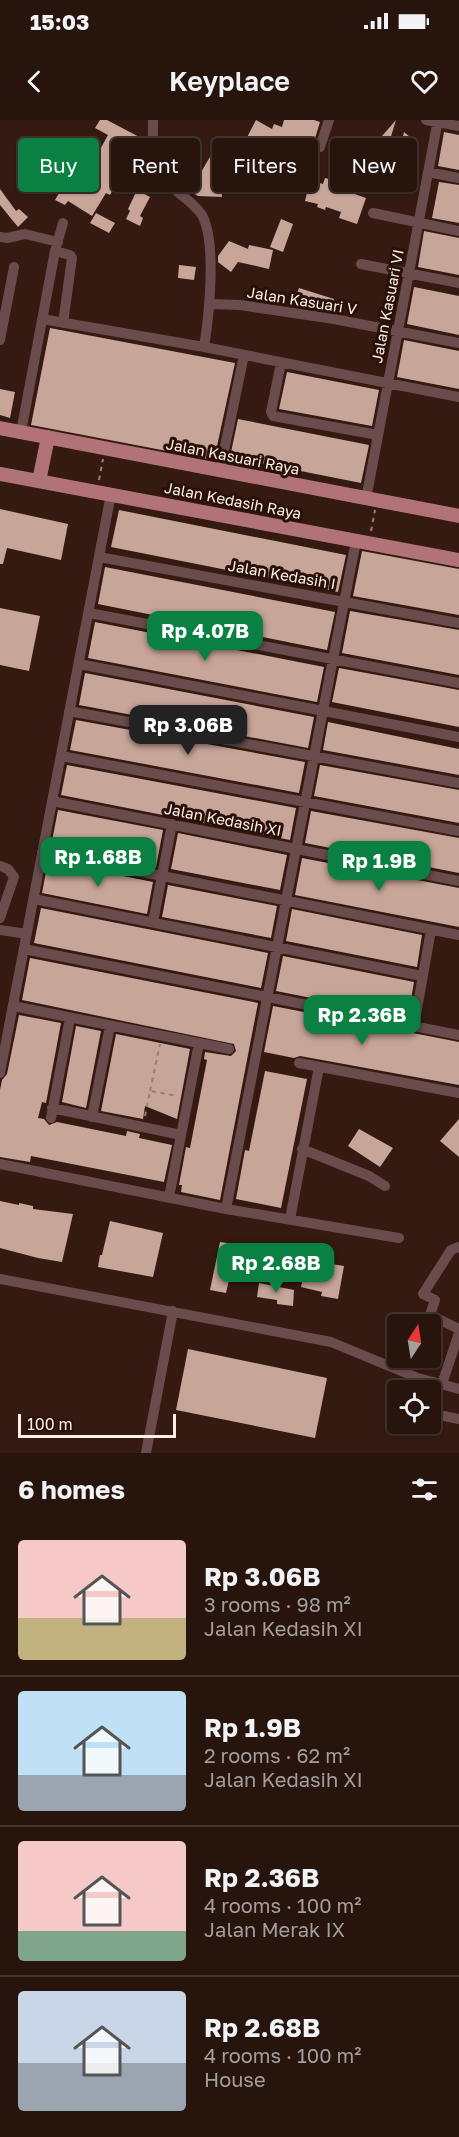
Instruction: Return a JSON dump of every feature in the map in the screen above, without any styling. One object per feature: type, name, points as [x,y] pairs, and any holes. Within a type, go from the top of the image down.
[{"type":"main road","name":"Jalan Kasuari Raya","points":[[0,428],[459,516]]},
{"type":"main road","points":[[39,481],[48,437]]},
{"type":"main road","name":"Jalan Kedasih Raya","points":[[0,474],[459,560]]},
{"type":"street","points":[[153,120],[154,152],[159,174],[167,184],[196,206],[207,229],[210,304],[204,347]]},
{"type":"street","points":[[320,147],[328,120]]},
{"type":"street","points":[[434,121],[459,126]]},
{"type":"street","name":"Jalan Kasuari VI","points":[[372,500],[378,435],[428,172],[434,121]]},
{"type":"street","points":[[428,172],[459,178]]},
{"type":"street","points":[[373,213],[459,231]]},
{"type":"street","points":[[21,432],[56,247],[63,223]]},
{"type":"street","points":[[0,237],[7,238],[25,234],[70,255],[72,258],[63,323]]},
{"type":"street","points":[[361,264],[459,283]]},
{"type":"street","points":[[0,340],[14,267]]},
{"type":"street","name":"Jalan Kasuari V","points":[[210,304],[240,305],[398,330],[459,343]]},
{"type":"street","points":[[42,319],[204,347],[459,397]]},
{"type":"street","points":[[220,470],[244,355]]},
{"type":"street","points":[[281,363],[272,409],[273,416],[378,435]]},
{"type":"street","points":[[0,1073],[111,494]]},
{"type":"street","points":[[226,1209],[345,600],[363,542]]},
{"type":"street","name":"Jalan Kedasih I","points":[[99,557],[345,600],[459,623]]},
{"type":"street","points":[[88,613],[459,682]]},
{"type":"street","points":[[79,664],[459,736]]},
{"type":"street","points":[[69,711],[459,783]]},
{"type":"street","points":[[61,756],[459,831]]},
{"type":"street","name":"Jalan Kedasih XI","points":[[52,801],[459,881]]},
{"type":"street","points":[[153,922],[172,824]]},
{"type":"street","points":[[42,852],[459,935]]},
{"type":"street","points":[[0,866],[8,869],[14,877],[0,918]]},
{"type":"street","points":[[33,899],[422,976]]},
{"type":"street","points":[[0,930],[27,934]]},
{"type":"street","points":[[414,1026],[431,930]]},
{"type":"street","points":[[24,949],[459,1035]]},
{"type":"street","points":[[13,1006],[229,1049]]},
{"type":"street","points":[[70,1018],[51,1113],[92,1117],[181,1135]]},
{"type":"street","points":[[92,1117],[110,1026]]},
{"type":"street","points":[[169,1197],[199,1043]]},
{"type":"street","points":[[299,1063],[459,1093]]},
{"type":"street","points":[[290,1219],[318,1067]]},
{"type":"street","points":[[302,1149],[362,1173],[385,1186]]},
{"type":"street","points":[[0,1164],[226,1209],[399,1238]]},
{"type":"street","points":[[459,1247],[451,1250],[423,1294],[435,1300],[429,1315],[459,1329]]},
{"type":"street","points":[[0,1279],[331,1341],[418,1378],[459,1389]]},
{"type":"street","points":[[146,1453],[173,1311]]},
{"type":"street","points":[[442,1384],[459,1334]]},
{"type":"street","points":[[441,1415],[459,1419]]},
{"type":"path","points":[[97,492],[105,448]]},
{"type":"path","points":[[363,542],[372,500]]},
{"type":"path","points":[[142,1127],[162,1036]]},
{"type":"path","points":[[150,1090],[188,1098]]},
{"type":"building","points":[[100,120],[107,120],[141,138],[111,138],[112,192],[110,195],[106,193],[92,216],[68,201],[65,205],[55,200],[60,192],[99,192],[99,151],[108,135],[95,128]]},
{"type":"building","points":[[256,120],[272,129],[274,124],[282,127],[284,120],[320,122],[315,138],[247,138]]},
{"type":"building","points":[[396,120],[391,138],[380,138]]},
{"type":"building","points":[[404,132],[411,138],[403,138]]},
{"type":"building","points":[[444,132],[459,135],[459,170],[438,166]]},
{"type":"building","points":[[212,153],[212,192],[222,192],[222,197],[198,196],[192,192],[200,192],[200,174]]},
{"type":"building","points":[[325,178],[330,179],[330,192],[349,192],[366,198],[357,224],[339,218],[341,212],[326,207],[325,210],[317,207],[318,204],[305,201],[307,192],[318,192],[318,182],[323,184]]},
{"type":"building","points":[[439,182],[459,185],[459,223],[432,218]]},
{"type":"building","points":[[0,189],[16,211],[19,209],[28,217],[18,227],[0,205]]},
{"type":"building","points":[[136,192],[150,197],[140,216],[143,218],[140,226],[126,219],[130,211],[128,209]]},
{"type":"building","points":[[96,213],[115,223],[109,233],[90,223]]},
{"type":"building","points":[[281,219],[293,224],[283,252],[270,247]]},
{"type":"building","points":[[424,231],[459,238],[459,275],[418,267]]},
{"type":"building","points":[[229,241],[248,249],[249,245],[273,250],[269,269],[238,262],[231,272],[218,262],[218,256]]},
{"type":"building","points":[[179,265],[196,267],[194,280],[178,278]]},
{"type":"building","points":[[414,287],[459,296],[459,335],[407,324]]},
{"type":"building","points":[[299,288],[334,299],[331,311],[294,301]]},
{"type":"building","points":[[50,328],[235,363],[214,460],[31,425]]},
{"type":"building","points":[[404,340],[459,351],[459,389],[397,377]]},
{"type":"building","points":[[287,372],[379,390],[372,426],[279,409]]},
{"type":"building","points":[[0,389],[15,392],[10,418],[0,415]]},
{"type":"building","points":[[238,419],[369,445],[361,483],[230,457]]},
{"type":"building","points":[[0,509],[68,524],[61,560],[7,548],[3,564],[0,564]]},
{"type":"building","points":[[119,510],[346,555],[338,592],[111,547]]},
{"type":"building","points":[[362,551],[459,569],[459,615],[353,596]]},
{"type":"building","points":[[105,567],[335,612],[327,650],[98,604]]},
{"type":"building","points":[[0,608],[40,616],[29,671],[0,665]]},
{"type":"building","points":[[350,611],[459,630],[459,675],[342,653]]},
{"type":"building","points":[[95,622],[324,667],[317,702],[88,658]]},
{"type":"building","points":[[339,668],[459,690],[459,727],[332,702]]},
{"type":"building","points":[[85,673],[314,717],[308,748],[79,705]]},
{"type":"building","points":[[76,720],[305,762],[299,793],[70,750]]},
{"type":"building","points":[[328,722],[459,749],[459,775],[323,750]]},
{"type":"building","points":[[67,765],[296,808],[290,840],[61,795]]},
{"type":"building","points":[[320,765],[459,790],[459,823],[314,796]]},
{"type":"building","points":[[58,810],[163,830],[156,867],[51,846]]},
{"type":"building","points":[[311,811],[459,838],[459,873],[305,843]]},
{"type":"building","points":[[178,833],[287,855],[280,890],[171,869]]},
{"type":"building","points":[[302,858],[459,888],[459,927],[295,895]]},
{"type":"building","points":[[48,861],[153,882],[147,914],[42,893]]},
{"type":"building","points":[[168,885],[277,906],[271,938],[162,917]]},
{"type":"building","points":[[41,908],[268,953],[261,988],[34,943]]},
{"type":"building","points":[[292,909],[422,935],[417,967],[286,941]]},
{"type":"building","points":[[283,956],[414,982],[408,1017],[276,991]]},
{"type":"building","points":[[30,958],[258,1003],[220,1200],[181,1192],[182,1185],[179,1185],[186,1147],[190,1148],[207,1060],[204,1059],[205,1052],[231,1056],[236,1051],[234,1044],[22,1000]]},
{"type":"building","points":[[273,1006],[459,1042],[459,1085],[300,1056],[294,1058],[264,1052]]},
{"type":"building","points":[[19,1015],[61,1023],[46,1103],[42,1102],[38,1118],[44,1119],[49,1125],[57,1122],[126,1136],[127,1131],[140,1134],[139,1138],[172,1145],[164,1182],[31,1156],[30,1162],[0,1157],[0,1090],[2,1080],[7,1074]]},
{"type":"building","points":[[76,1026],[101,1031],[86,1108],[62,1102]]},
{"type":"building","points":[[116,1034],[190,1049],[177,1119],[145,1106],[143,1119],[101,1111]]},
{"type":"building","points":[[265,1071],[307,1079],[281,1208],[236,1199],[245,1150],[249,1151]]},
{"type":"building","points":[[459,1119],[459,1157],[440,1141]]},
{"type":"building","points":[[359,1129],[393,1148],[380,1167],[348,1146]]},
{"type":"building","points":[[0,1201],[33,1206],[33,1209],[73,1214],[62,1262],[0,1248]]},
{"type":"building","points":[[110,1221],[163,1233],[153,1277],[98,1267]]},
{"type":"building","points":[[220,1242],[240,1245],[234,1277],[230,1276],[226,1293],[210,1290]]},
{"type":"building","points":[[307,1260],[344,1266],[338,1299],[321,1296],[322,1292],[301,1287]]},
{"type":"building","points":[[259,1283],[294,1290],[293,1306],[277,1304],[277,1300],[257,1297]]},
{"type":"building","points":[[188,1349],[327,1378],[315,1438],[176,1410]]}]
